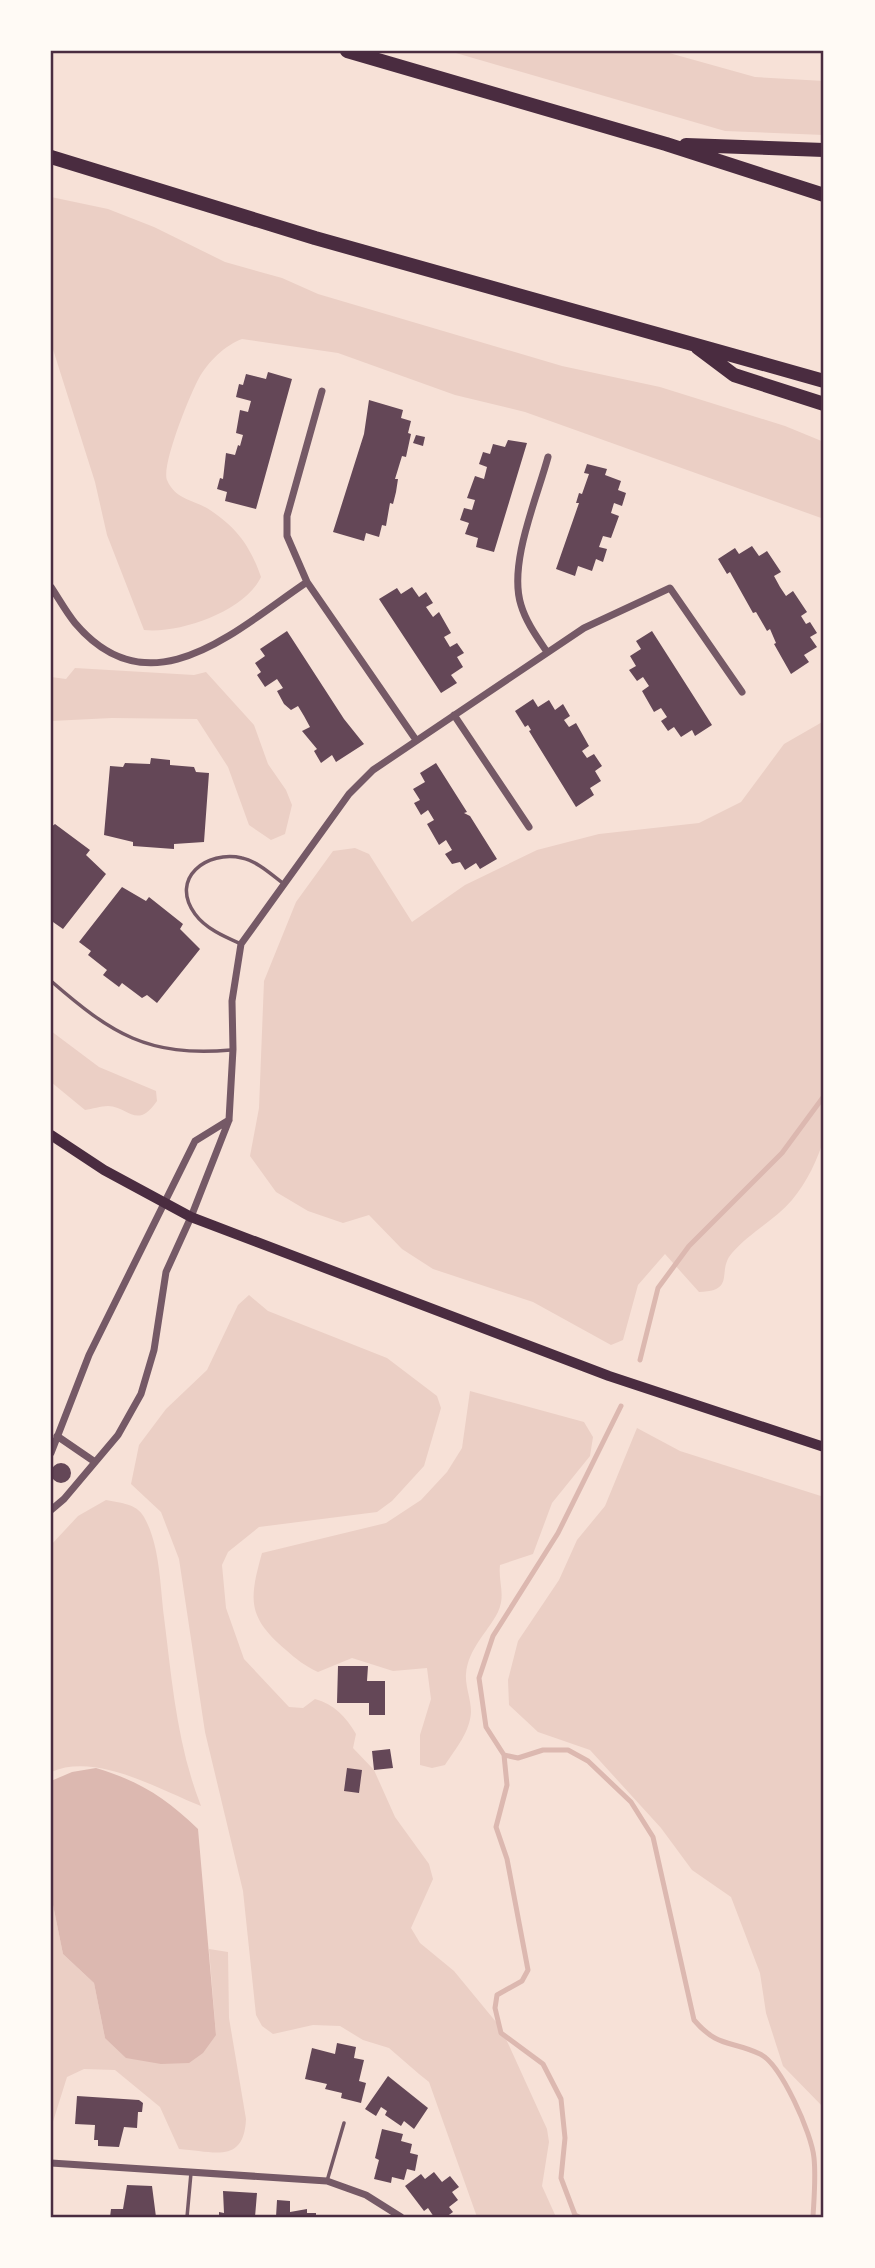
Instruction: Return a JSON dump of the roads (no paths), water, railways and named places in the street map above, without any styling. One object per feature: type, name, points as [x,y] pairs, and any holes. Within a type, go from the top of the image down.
[{"type":"highway","points":[[347,51],[666,144],[824,195]]},
{"type":"highway","points":[[666,144],[824,150]]},
{"type":"highway","points":[[51,157],[315,238],[824,381]]},
{"type":"highway","points":[[689,341],[734,375],[824,404]]},
{"type":"main road","points":[[51,1135],[191,1217],[609,1376],[824,1447]]},
{"type":"street","points":[[322,391],[287,516],[287,536],[307,582],[416,740]]},
{"type":"street","points":[[547,652],[530,626],[517,587],[519,564],[548,457]]},
{"type":"street","points":[[51,587],[75,623],[95,641],[134,660],[159,664],[209,648],[307,582]]},
{"type":"street","points":[[51,1510],[118,1435],[141,1394],[154,1350],[166,1272],[229,1120],[233,1049],[232,1001],[241,944],[349,794],[373,770],[584,628],[670,588],[742,692]]},
{"type":"street","points":[[454,715],[529,827]]},
{"type":"street","points":[[51,1452],[89,1355],[195,1141],[229,1120]]},
{"type":"street","points":[[57,1436],[95,1462]]},
{"type":"street","points":[[51,2163],[327,2181],[366,2195],[401,2217]]},
{"type":"lane","points":[[241,944],[216,932],[195,914],[187,892],[193,871],[202,862],[214,859],[245,858],[284,884]]},
{"type":"lane","points":[[51,981],[80,1006],[144,1045],[200,1053],[233,1049]]},
{"type":"lane","points":[[327,2181],[344,2123]]},
{"type":"lane","points":[[187,2217],[191,2171]]},
{"type":"waterway","points":[[640,1360],[658,1288],[689,1246],[782,1153],[824,1096]]},
{"type":"waterway","points":[[579,2217],[575,2215],[561,2178],[565,2138],[561,2099],[543,2064],[501,2033],[495,2008],[497,1995],[522,1981],[528,1970],[507,1859],[496,1827],[507,1785],[504,1755],[486,1727],[479,1678],[493,1636],[558,1533],[621,1406]]},
{"type":"waterway","points":[[504,1755],[518,1758],[543,1750],[568,1750],[588,1761],[631,1802],[653,1837],[694,2020],[710,2035],[760,2054],[768,2060],[786,2085],[802,2117],[814,2158],[813,2217]]}]
